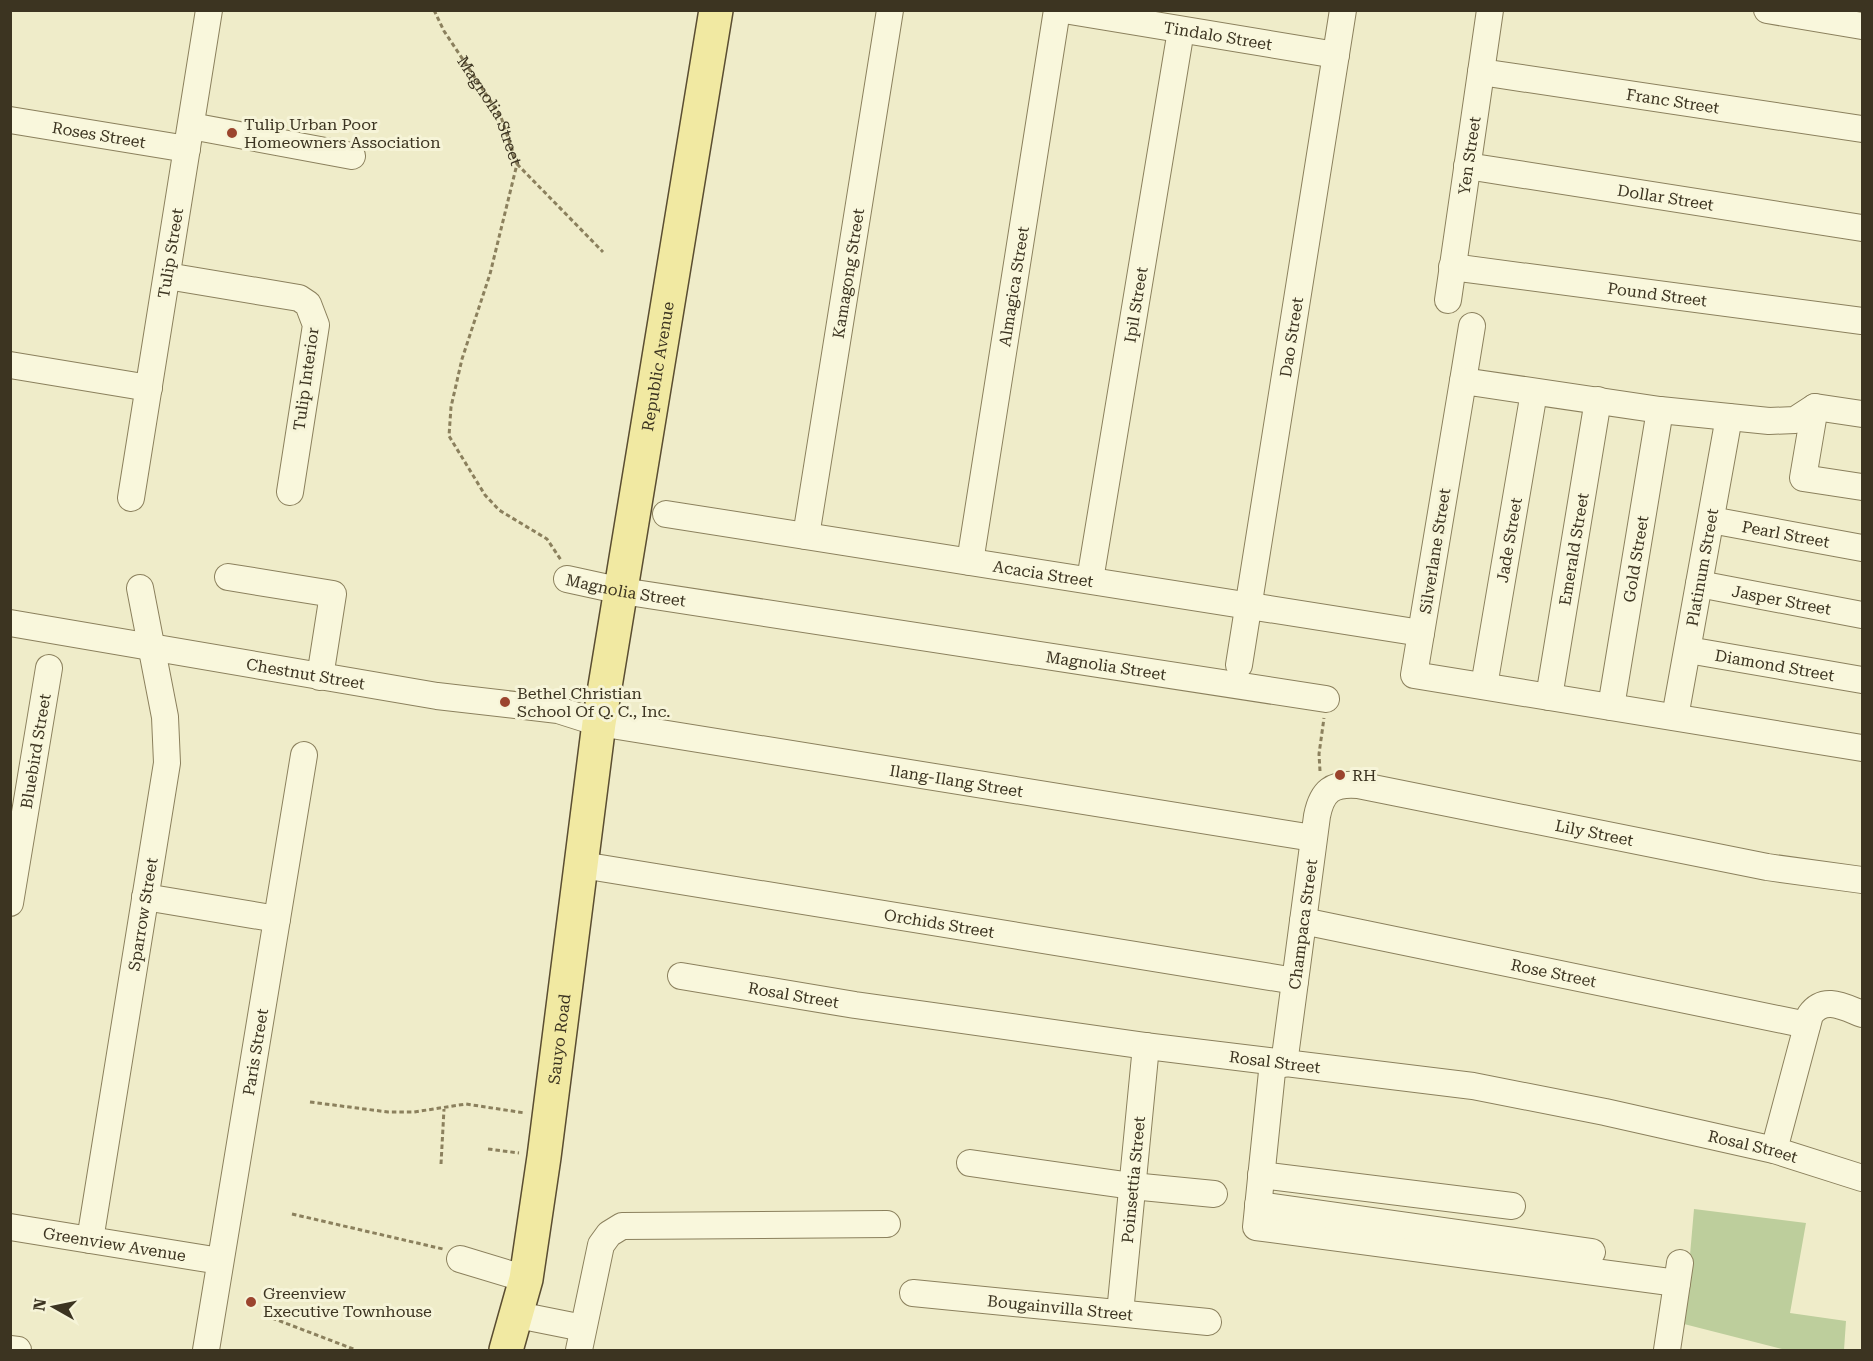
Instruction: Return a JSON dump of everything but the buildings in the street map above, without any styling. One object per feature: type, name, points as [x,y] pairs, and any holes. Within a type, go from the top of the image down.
[{"type":"main road","name":"Republic Avenue","points":[[599,723],[716,10]]},
{"type":"main road","name":"Sauyo Road","points":[[506,1350],[518,1315],[526,1279],[550,1117],[599,723]]},
{"type":"street","name":"Tulip Street","points":[[131,498],[209,10]]},
{"type":"street","name":"Kamagong Street","points":[[807,536],[890,10]]},
{"type":"street","name":"Almagica Street","points":[[969,562],[1057,10]]},
{"type":"street","name":"Tindalo Street","points":[[1064,10],[1336,55]]},
{"type":"street","name":"Dao Street","points":[[1239,664],[1344,10]]},
{"type":"street","name":"Yen Street","points":[[1448,300],[1490,10]]},
{"type":"street","points":[[1767,10],[1863,26]]},
{"type":"street","name":"Ipil Street","points":[[1090,580],[1181,30]]},
{"type":"street","name":"Franc Street","points":[[1481,72],[1863,129]]},
{"type":"street","name":"Roses Street","points":[[10,120],[352,156]]},
{"type":"street","name":"Dollar Street","points":[[1467,166],[1863,228]]},
{"type":"street","name":"Pound Street","points":[[1452,267],[1863,321]]},
{"type":"street","name":"Tulip Interior","points":[[167,276],[299,298],[308,304],[316,325],[290,492]]},
{"type":"street","points":[[1472,326],[1463,381],[1660,410],[1779,422],[1795,420],[1815,407],[1863,414]]},
{"type":"street","points":[[10,365],[149,388]]},
{"type":"street","name":"Silverlane Street","points":[[1463,381],[1414,675],[1863,748]]},
{"type":"street","name":"Jade Street","points":[[1484,686],[1533,392]]},
{"type":"street","name":"Emerald Street","points":[[1549,697],[1598,400]]},
{"type":"street","points":[[1815,407],[1803,478],[1863,487]]},
{"type":"street","name":"Gold Street","points":[[1611,707],[1660,410]]},
{"type":"street","name":"Platinum Street","points":[[1675,717],[1729,417]]},
{"type":"street","name":"Acacia Street","points":[[666,514],[1421,633]]},
{"type":"street","name":"Pearl Street","points":[[1710,520],[1863,548]]},
{"type":"street","points":[[228,577],[333,594],[320,677]]},
{"type":"street","name":"Magnolia Street","points":[[567,579],[622,591],[1326,699]]},
{"type":"street","name":"Jasper Street","points":[[1699,584],[1863,615]]},
{"type":"street","name":"Sparrow Street","points":[[90,1240],[167,748],[165,717],[140,588]]},
{"type":"street","name":"Chestnut Street","points":[[10,623],[437,696],[558,710],[599,723]]},
{"type":"street","name":"Diamond Street","points":[[1688,650],[1863,680]]},
{"type":"street","name":"Bluebird Street","points":[[10,903],[49,668]]},
{"type":"street","name":"Ilang-Ilang Street","points":[[599,723],[1313,838]]},
{"type":"street","name":"Paris Street","points":[[206,1350],[304,755]]},
{"type":"street","name":"Lily Street","points":[[1329,788],[1358,785],[1767,867],[1863,880]]},
{"type":"street","name":"Champaca Street","points":[[1329,788],[1321,800],[1313,838],[1295,981],[1278,1063],[1257,1216],[1481,1247]]},
{"type":"street","name":"Orchids Street","points":[[582,865],[1295,981]]},
{"type":"street","points":[[145,897],[277,919]]},
{"type":"street","name":"Rose Street","points":[[1303,921],[1807,1025]]},
{"type":"street","name":"Rosal Street","points":[[681,976],[867,1006],[1146,1046],[1473,1086],[1605,1112],[1774,1150],[1863,1178]]},
{"type":"street","points":[[1774,1150],[1807,1025],[1816,1007],[1823,1004],[1834,1004],[1863,1014]]},
{"type":"street","name":"Poinsettia Street","points":[[1120,1313],[1146,1046]]},
{"type":"street","points":[[970,1163],[1132,1186],[1214,1194]]},
{"type":"street","points":[[1261,1175],[1512,1206]]},
{"type":"street","points":[[518,1315],[581,1339],[601,1245],[609,1234],[622,1226],[887,1224]]},
{"type":"street","name":"Greenview Avenue","points":[[10,1227],[220,1261]]},
{"type":"street","points":[[1481,1247],[1592,1252]]},
{"type":"street","points":[[1481,1247],[1679,1273],[1667,1350]]},
{"type":"street","points":[[459,1259],[526,1279]]},
{"type":"street","name":"Bougainvilla Street","points":[[914,1293],[1208,1322]]},
{"type":"street","points":[[10,1349],[18,1350]]},
{"type":"path","name":"Magnolia Street","points":[[434,10],[444,31],[501,117],[517,164],[490,274],[462,358],[451,407],[449,436],[484,495],[499,510],[554,546],[567,579]]},
{"type":"path","points":[[517,164],[603,252]]},
{"type":"path","points":[[1326,699],[1318,762],[1322,777],[1329,788]]},
{"type":"path","points":[[310,1102],[388,1112],[466,1104],[550,1117]]},
{"type":"path","points":[[441,1164],[444,1108]]},
{"type":"path","points":[[488,1149],[544,1157]]},
{"type":"path","points":[[292,1214],[436,1246],[459,1259]]},
{"type":"path","points":[[272,1318],[356,1350]]},
{"type":"green space","points":[[1694,1209],[1806,1223],[1790,1313],[1846,1321],[1844,1350],[1786,1350],[1684,1324]]},
{"type":"place","name":"Tulip Urban Poor Homeowners Association","points":[[232,133]]},
{"type":"place","name":"Bethel Christian School Of Q. C., Inc.","points":[[505,702]]},
{"type":"place","name":"RH","points":[[1340,775]]},
{"type":"place","name":"Greenview Executive Townhouse","points":[[251,1302]]}]
